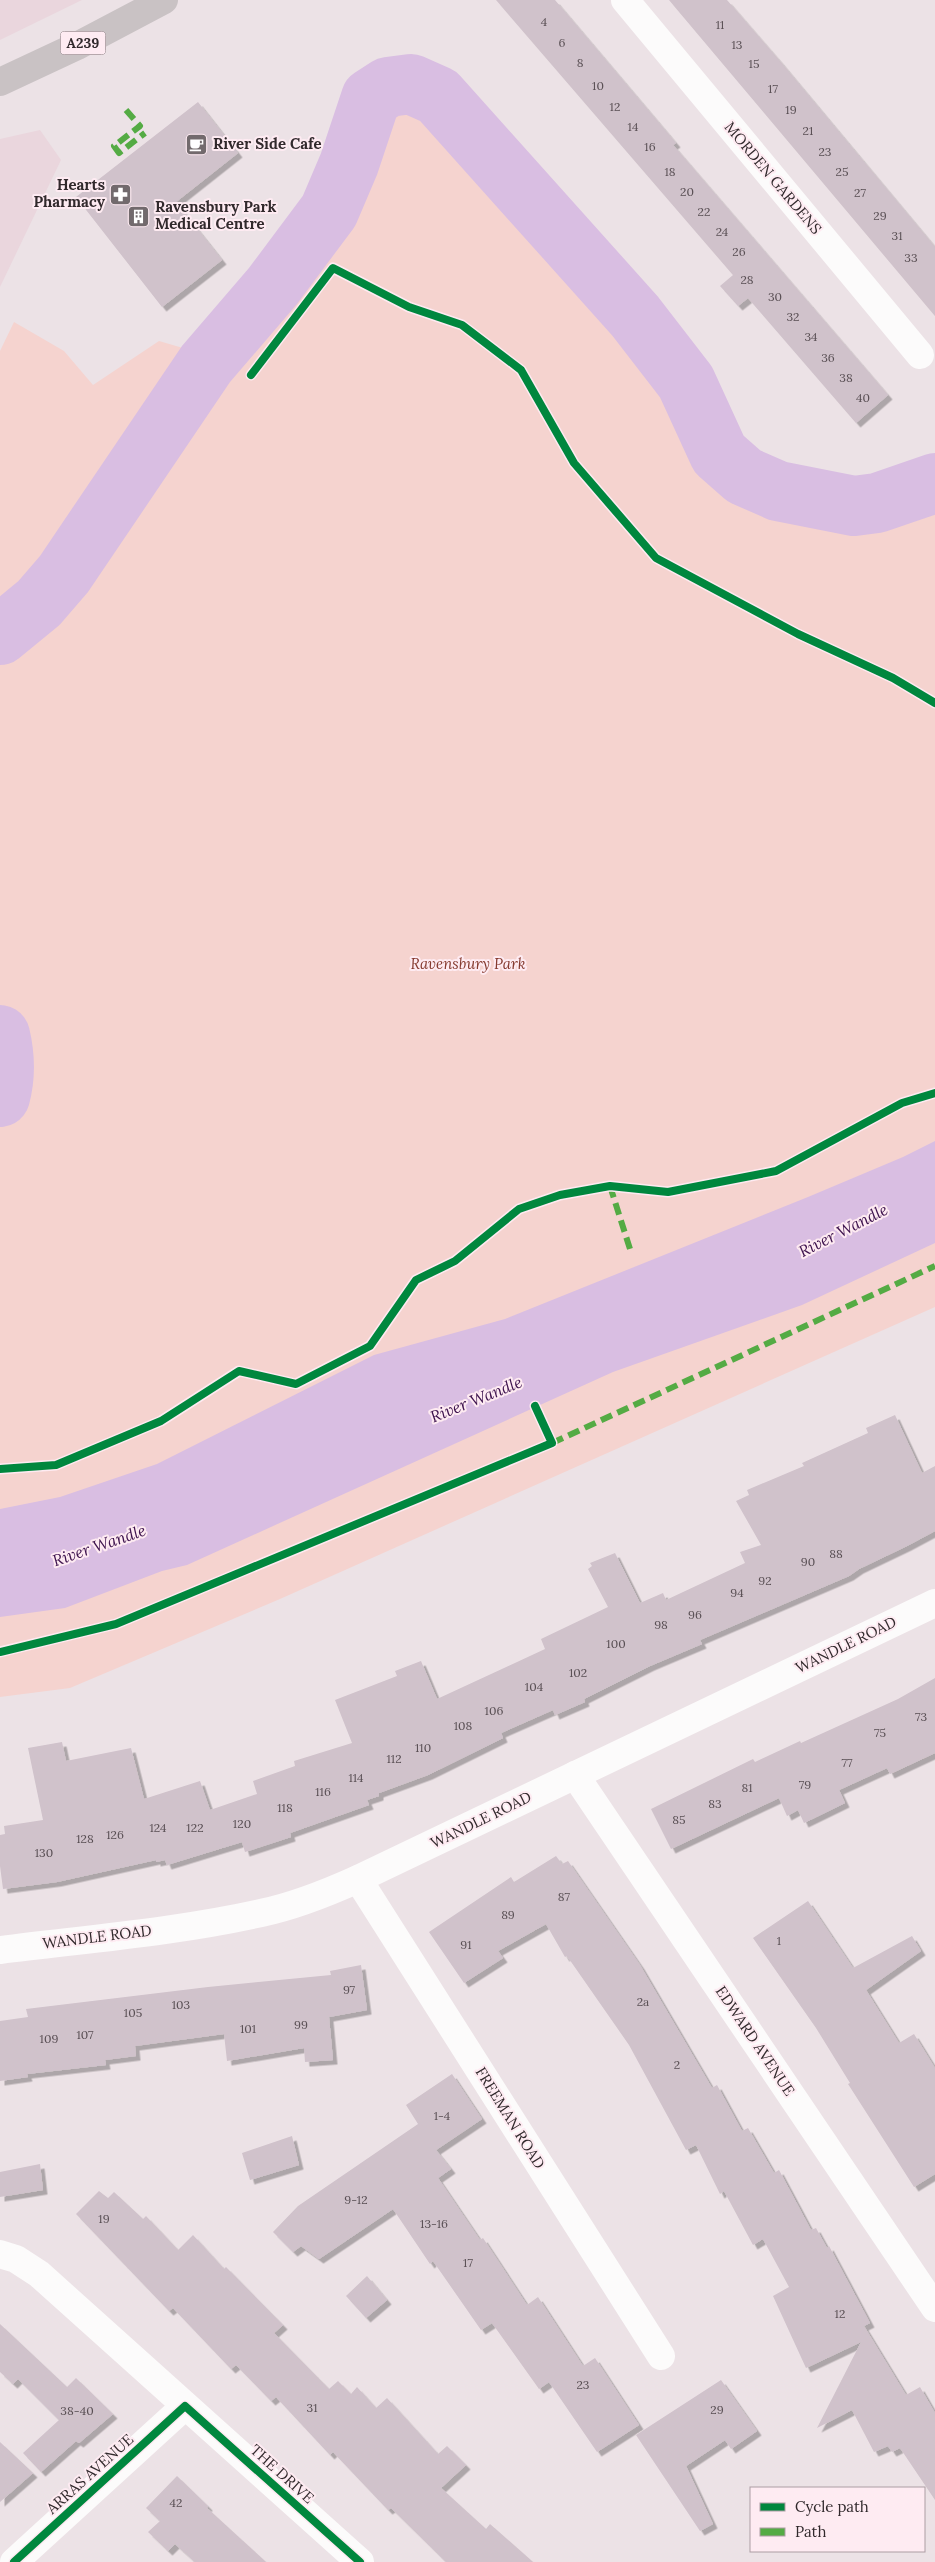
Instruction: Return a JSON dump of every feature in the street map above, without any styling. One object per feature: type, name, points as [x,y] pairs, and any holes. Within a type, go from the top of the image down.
[{"type":"main road","name":"A239","points":[[0,82],[77,46],[164,0]]},
{"type":"street","name":"MORDEN GARDENS","points":[[625,0],[920,355]]},
{"type":"street","name":"WANDLE ROAD","points":[[0,1950],[145,1932],[262,1913],[322,1895],[935,1603]]},
{"type":"street","name":"EDWARD AVENUE","points":[[575,1775],[935,2308]]},
{"type":"street","name":"FREEMAN ROAD","points":[[358,1879],[661,2356]]},
{"type":"street","name":"THE DRIVE","points":[[0,2254],[16,2259],[39,2274],[360,2562]]},
{"type":"street","name":"ARRAS AVENUE","points":[[14,2562],[185,2406]]},
{"type":"shaded area","points":[[0,0],[82,0],[0,40]]},
{"type":"shaded area","points":[[40,130],[61,160],[0,287],[0,139]]},
{"type":"green space","name":"Ravensbury Park","points":[[412,60],[465,110],[525,183],[638,304],[699,386],[724,445],[744,466],[779,481],[856,499],[873,497],[935,472],[935,1307],[280,1599],[70,1688],[0,1697],[0,351],[14,322],[64,351],[93,385],[159,341],[200,353],[265,281],[321,205],[362,92],[382,77]]},
{"type":"water","name":"River Wandle","points":[[935,1141],[935,1243],[802,1305],[613,1372],[187,1565],[162,1571],[65,1608],[0,1617],[0,1509],[60,1497],[157,1464],[374,1355],[505,1319],[808,1197],[903,1157]]},
{"type":"building","points":[[496,0],[555,0],[676,143],[673,145],[888,395],[856,423],[748,298],[738,306],[720,286],[733,275]]},
{"type":"building","points":[[669,0],[727,0],[779,60],[935,247],[935,316]]},
{"type":"building","name":"Ravensbury Park Medical Centre","points":[[198,102],[238,153],[176,202],[222,260],[162,307],[76,197]]},
{"type":"building","points":[[895,1415],[922,1473],[935,1466],[935,1531],[907,1546],[859,1569],[849,1576],[700,1640],[702,1644],[650,1666],[584,1699],[585,1702],[555,1715],[553,1710],[501,1733],[503,1738],[428,1775],[379,1793],[379,1796],[367,1800],[369,1805],[290,1833],[291,1837],[245,1852],[242,1842],[167,1865],[165,1860],[156,1862],[156,1860],[57,1882],[3,1889],[0,1866],[0,1835],[5,1834],[4,1826],[43,1820],[28,1748],[62,1742],[66,1761],[131,1748],[144,1799],[200,1781],[210,1810],[257,1794],[253,1781],[295,1766],[294,1761],[352,1743],[335,1700],[397,1676],[395,1671],[421,1661],[437,1699],[545,1649],[541,1639],[608,1607],[588,1569],[592,1566],[590,1563],[615,1553],[640,1603],[663,1593],[666,1600],[745,1563],[740,1552],[761,1545],[736,1501],[749,1495],[747,1490],[804,1466],[802,1463],[868,1433],[866,1428]]},
{"type":"building","points":[[935,1678],[935,1753],[890,1774],[887,1768],[839,1790],[845,1803],[804,1823],[798,1810],[787,1816],[779,1798],[671,1849],[651,1809],[753,1759],[755,1762],[800,1741],[801,1743],[898,1699]]},
{"type":"building","points":[[556,1856],[562,1864],[568,1861],[640,1965],[712,2088],[717,2085],[742,2131],[748,2128],[774,2173],[779,2170],[811,2230],[816,2228],[827,2248],[829,2246],[870,2323],[864,2326],[906,2395],[920,2387],[935,2413],[935,2500],[900,2448],[892,2452],[888,2446],[874,2452],[852,2410],[817,2428],[861,2342],[806,2368],[773,2296],[789,2287],[763,2239],[753,2245],[724,2191],[720,2194],[696,2145],[686,2150],[629,2045],[567,1956],[565,1957],[546,1924],[498,1951],[503,1958],[464,1983],[429,1932],[511,1877],[514,1882]]},
{"type":"building","points":[[808,1901],[853,1968],[912,1936],[921,1951],[866,1990],[899,2043],[914,2034],[935,2068],[935,2174],[914,2187],[848,2084],[850,2083],[816,2028],[753,1938]]},
{"type":"building","points":[[361,1965],[367,2010],[329,2017],[333,2060],[305,2062],[304,2048],[227,2061],[224,2034],[135,2046],[136,2056],[105,2060],[106,2065],[27,2074],[28,2077],[0,2081],[0,2021],[28,2017],[26,2009],[208,1987],[331,1975],[330,1971]]},
{"type":"building","points":[[452,2074],[482,2119],[436,2150],[451,2169],[438,2178],[480,2240],[483,2238],[527,2305],[538,2297],[583,2366],[595,2358],[639,2425],[597,2452],[549,2382],[539,2389],[492,2323],[481,2330],[433,2261],[430,2264],[393,2209],[319,2259],[301,2246],[293,2252],[273,2232],[298,2206],[418,2124],[406,2105]]},
{"type":"building","points":[[292,2136],[299,2165],[250,2180],[242,2153]]},
{"type":"building","points":[[40,2164],[43,2190],[0,2197],[0,2172]]},
{"type":"building","points":[[99,2191],[108,2198],[114,2192],[143,2219],[146,2216],[178,2250],[193,2235],[224,2269],[226,2267],[283,2325],[274,2333],[329,2389],[338,2381],[351,2394],[357,2387],[376,2408],[387,2398],[438,2454],[447,2446],[466,2465],[441,2488],[486,2529],[490,2524],[533,2562],[446,2562],[391,2508],[388,2510],[333,2452],[330,2455],[276,2397],[271,2401],[236,2365],[231,2369],[173,2308],[169,2311],[76,2214]]},
{"type":"building","points":[[367,2276],[387,2300],[366,2318],[346,2296]]},
{"type":"building","points":[[0,2324],[67,2387],[76,2378],[113,2414],[79,2443],[76,2441],[41,2472],[23,2453],[59,2420],[18,2379],[13,2384],[0,2372]]},
{"type":"building","points":[[721,2380],[757,2431],[731,2449],[725,2440],[686,2466],[713,2524],[700,2531],[636,2435]]},
{"type":"building","points":[[0,2442],[33,2473],[0,2502]]},
{"type":"building","points":[[177,2476],[208,2506],[207,2508],[266,2562],[195,2562],[175,2544],[168,2551],[148,2532],[160,2521],[146,2508]]},
{"type":"waterway","points":[[0,635],[39,603],[64,574],[206,364],[273,286],[329,211],[349,164],[371,98],[388,87],[411,84],[438,96],[635,316],[686,382],[719,454],[744,476],[778,491],[854,506],[877,503],[935,483]]},
{"type":"waterway","points":[[0,1035],[4,1066],[0,1097]]},
{"type":"marked path","points":[[126,110],[140,126],[114,146],[119,153],[145,133]]},
{"type":"marked path","points":[[610,1186],[630,1249]]},
{"type":"marked path","points":[[552,1443],[935,1266]]},
{"type":"cycle path","points":[[251,375],[333,268],[409,307],[462,325],[521,370],[574,463],[656,558],[798,634],[893,678],[935,703]]},
{"type":"cycle path","points":[[0,1469],[56,1465],[161,1421],[239,1371],[296,1384],[370,1346],[416,1280],[455,1261],[519,1209],[560,1195],[610,1186],[668,1192],[776,1171],[902,1103],[935,1093]]},
{"type":"cycle path","points":[[0,1652],[116,1624],[552,1443],[535,1406]]},
{"type":"cycle path","points":[[14,2562],[185,2406],[360,2562]]},
{"type":"place","name":"River Side Cafe","points":[[197,144]]},
{"type":"place","name":"Hearts Pharmacy","points":[[121,194]]},
{"type":"place","name":"Ravensbury Park Medical Centre","points":[[139,216]]}]
